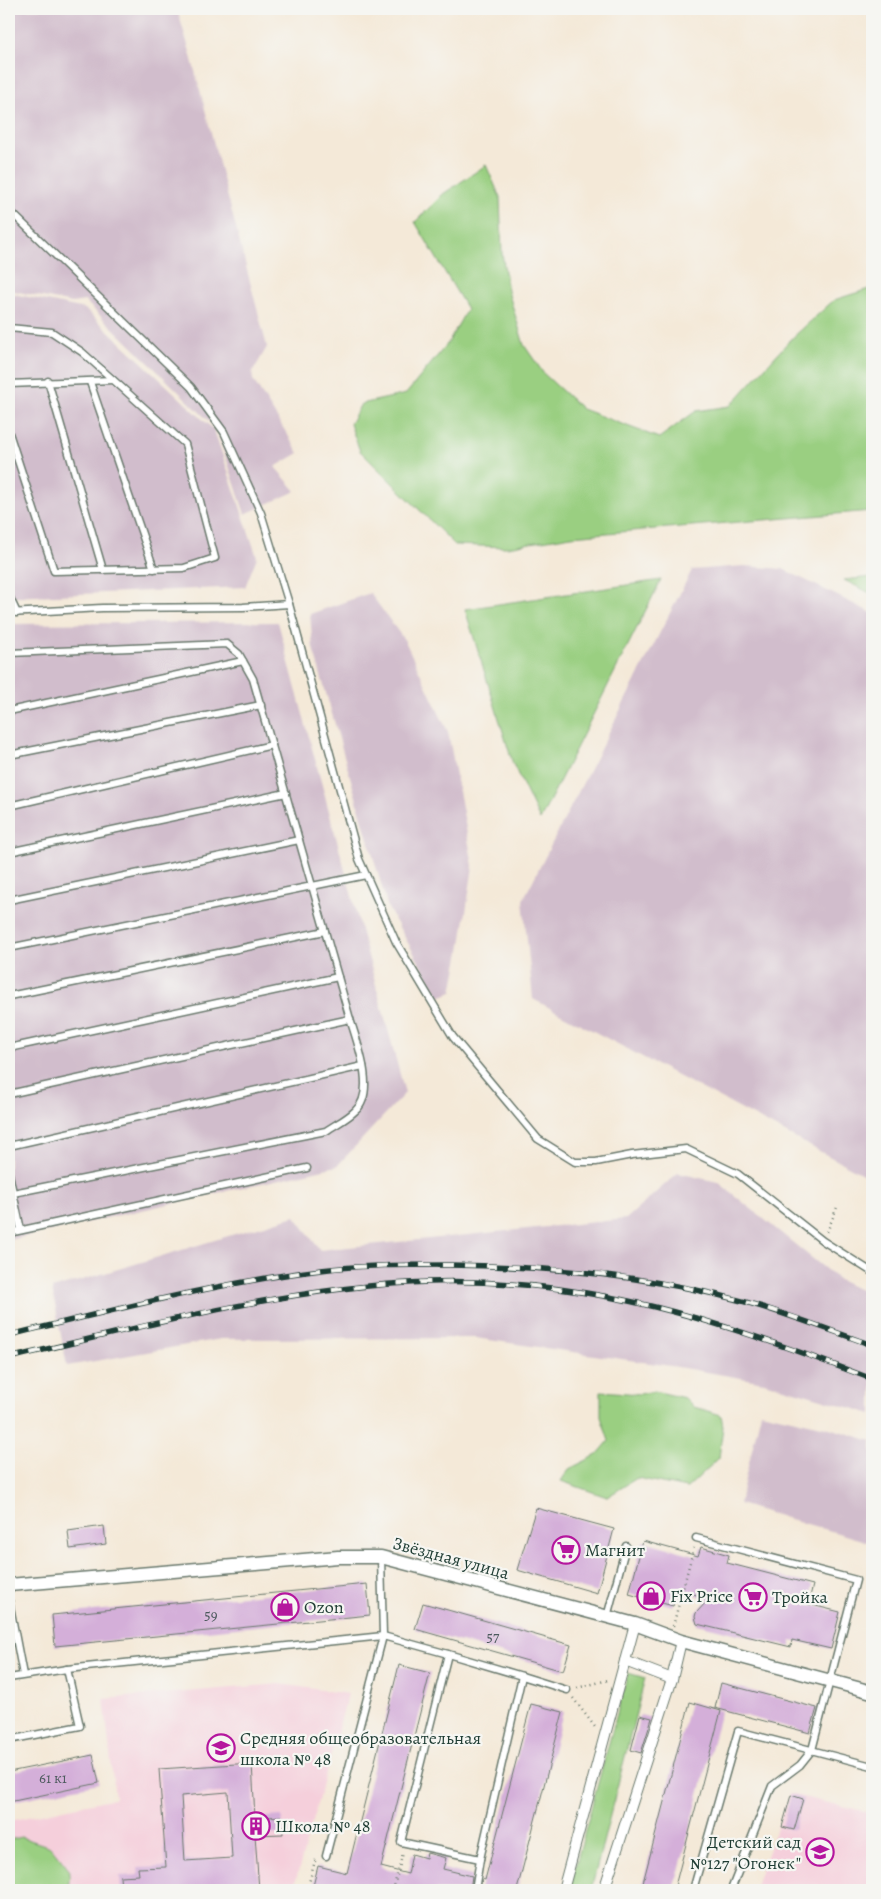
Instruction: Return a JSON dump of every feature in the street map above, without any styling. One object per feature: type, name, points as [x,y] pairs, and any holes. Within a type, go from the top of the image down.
[{"type":"street","name":"Звёздная улица","points":[[9,1585],[338,1557],[381,1557],[635,1624],[676,1639],[872,1692]]},
{"type":"street","points":[[562,1890],[635,1624]]},
{"type":"street","points":[[604,1890],[672,1679],[676,1639]]},
{"type":"street","points":[[625,1661],[672,1679]]},
{"type":"lane","points":[[9,210],[191,387],[224,432],[261,513],[289,604],[359,859],[396,942],[453,1037],[538,1139],[575,1162],[596,1162],[632,1155],[686,1149],[738,1174],[823,1241],[872,1272]]},
{"type":"lane","points":[[9,328],[52,332],[82,352],[185,444],[215,558],[184,568],[54,571],[9,433]]},
{"type":"lane","points":[[9,384],[113,380]]},
{"type":"lane","points":[[48,381],[103,570]]},
{"type":"lane","points":[[90,382],[154,569]]},
{"type":"lane","points":[[9,596],[17,612]]},
{"type":"lane","points":[[9,613],[102,608],[243,607],[289,604]]},
{"type":"lane","points":[[9,653],[227,644],[239,654],[253,679],[261,704],[350,1019],[363,1066],[364,1097],[356,1110],[326,1130],[13,1193]]},
{"type":"lane","points":[[9,711],[243,661]]},
{"type":"lane","points":[[9,755],[261,704]]},
{"type":"lane","points":[[9,806],[272,745]]},
{"type":"lane","points":[[9,852],[286,793]]},
{"type":"lane","points":[[9,900],[299,840]]},
{"type":"lane","points":[[9,948],[366,875]]},
{"type":"lane","points":[[9,996],[325,931]]},
{"type":"lane","points":[[9,1048],[338,977]]},
{"type":"lane","points":[[9,1094],[350,1019]]},
{"type":"lane","points":[[9,1146],[363,1066]]},
{"type":"lane","points":[[9,1232],[307,1168]]},
{"type":"lane","points":[[9,1174],[21,1230]]},
{"type":"lane","points":[[696,1538],[856,1580],[812,1750],[800,1765],[772,1786],[731,1890]]},
{"type":"lane","points":[[607,1617],[626,1546]]},
{"type":"lane","points":[[326,1856],[383,1636],[381,1557]]},
{"type":"lane","points":[[9,1601],[23,1675]]},
{"type":"lane","points":[[9,1678],[66,1669],[383,1636],[567,1690]]},
{"type":"lane","points":[[448,1654],[401,1842],[480,1859]]},
{"type":"lane","points":[[9,1740],[80,1726],[66,1669]]},
{"type":"lane","points":[[475,1890],[480,1859],[522,1676]]},
{"type":"lane","points":[[693,1890],[738,1731],[872,1766]]},
{"type":"path","points":[[823,1241],[838,1205]]},
{"type":"path","points":[[676,1639],[696,1538]]},
{"type":"path","points":[[604,1738],[567,1690],[621,1677]]},
{"type":"path","points":[[393,1890],[405,1843]]},
{"type":"path","points":[[307,1890],[315,1861],[326,1856]]},
{"type":"shaded area","points":[[9,9],[177,9],[267,347],[252,373],[253,380],[299,453],[275,467],[296,491],[245,514],[216,428],[85,301],[72,303],[9,290]]},
{"type":"shaded area","points":[[9,293],[85,309],[214,430],[257,557],[245,587],[9,597]]},
{"type":"shaded area","points":[[744,566],[783,569],[872,613],[872,1179],[533,999],[523,900],[692,570]]},
{"type":"shaded area","points":[[370,593],[405,641],[448,732],[473,866],[452,992],[439,997],[388,908],[313,648],[310,614]]},
{"type":"shaded area","points":[[278,622],[405,1093],[337,1166],[9,1240],[9,624]]},
{"type":"shaded area","points":[[678,1173],[718,1182],[839,1280],[872,1296],[872,1414],[764,1382],[678,1367],[475,1338],[221,1339],[67,1366],[52,1289],[295,1216],[320,1250],[626,1219]]},
{"type":"shaded area","points":[[761,1412],[826,1427],[872,1441],[872,1543],[739,1504]]},
{"type":"shaded area","name":"Средняя общеобразовательная школа № 48","points":[[280,1684],[348,1694],[293,1890],[9,1890],[9,1821],[115,1798],[104,1699]]},
{"type":"shaded area","name":"Детский сад №127 \"Огонек\"","points":[[790,1794],[872,1813],[872,1890],[753,1890]]},
{"type":"green space","points":[[486,165],[500,197],[502,253],[508,291],[524,345],[544,374],[582,409],[659,438],[696,411],[730,406],[790,340],[834,300],[872,288],[872,511],[571,536],[507,547],[455,545],[360,451],[350,424],[361,404],[406,394],[448,343],[467,309],[415,222],[443,194]]},
{"type":"green space","points":[[872,577],[872,594],[844,580]]},
{"type":"green space","points":[[661,580],[540,820],[513,764],[465,609]]},
{"type":"green space","points":[[601,1391],[640,1394],[654,1391],[685,1398],[694,1407],[721,1415],[723,1426],[719,1458],[687,1488],[637,1478],[607,1497],[561,1481],[569,1469],[597,1455],[609,1441],[601,1417]]},
{"type":"green space","points":[[628,1673],[645,1678],[591,1890],[569,1890]]},
{"type":"green space","points":[[21,1837],[51,1847],[70,1871],[68,1890],[9,1890],[9,1840]]},
{"type":"building","name":"Магнит","points":[[536,1508],[614,1529],[597,1593],[517,1570]]},
{"type":"building","points":[[104,1526],[106,1544],[70,1549],[68,1531]]},
{"type":"building","name":"Тройка","points":[[643,1541],[698,1556],[701,1547],[729,1555],[727,1563],[813,1585],[808,1604],[840,1612],[831,1649],[792,1640],[791,1647],[697,1624],[696,1613],[709,1599],[678,1589],[673,1606],[629,1594]]},
{"type":"building","points":[[367,1584],[370,1615],[55,1646],[52,1615]]},
{"type":"building","points":[[423,1603],[571,1645],[563,1671],[415,1629]]},
{"type":"building","points":[[399,1665],[430,1673],[381,1867],[408,1874],[412,1854],[426,1858],[427,1853],[446,1858],[443,1869],[472,1876],[470,1890],[312,1890],[318,1866],[347,1873]]},
{"type":"building","points":[[721,1683],[817,1708],[810,1733],[715,1708]]},
{"type":"building","points":[[690,1702],[721,1711],[674,1890],[641,1890]]},
{"type":"building","points":[[531,1704],[563,1712],[517,1890],[480,1890],[482,1879],[485,1880]]},
{"type":"building","points":[[640,1715],[652,1718],[641,1753],[631,1750]]},
{"type":"building","points":[[93,1755],[99,1783],[9,1802],[9,1772]]},
{"type":"building","name":"Школа № 48","points":[[252,1763],[255,1818],[282,1816],[283,1834],[255,1835],[259,1890],[121,1890],[120,1876],[139,1875],[138,1868],[166,1867],[159,1769]],"holes":[[[228,1792],[232,1858],[185,1861],[181,1796]]]},
{"type":"building","points":[[791,1795],[803,1799],[794,1830],[782,1827]]},
{"type":"railway","points":[[9,1335],[164,1298],[242,1282],[353,1267],[449,1265],[523,1267],[633,1278],[742,1301],[791,1316],[872,1345]]},
{"type":"railway","points":[[9,1358],[165,1321],[322,1291],[375,1285],[473,1282],[565,1290],[609,1297],[676,1312],[742,1332],[872,1379]]},
{"type":"place","name":"Магнит","points":[[566,1550]]},
{"type":"place","name":"Fix Price","points":[[651,1596]]},
{"type":"place","name":"Тройка","points":[[753,1597]]},
{"type":"place","name":"Ozon","points":[[285,1607]]},
{"type":"place","name":"Средняя общеобразовательная школа № 48","points":[[221,1748]]},
{"type":"place","name":"Школа № 48","points":[[256,1826]]},
{"type":"place","name":"Детский сад №127 \"Огонек\"","points":[[820,1852]]}]
